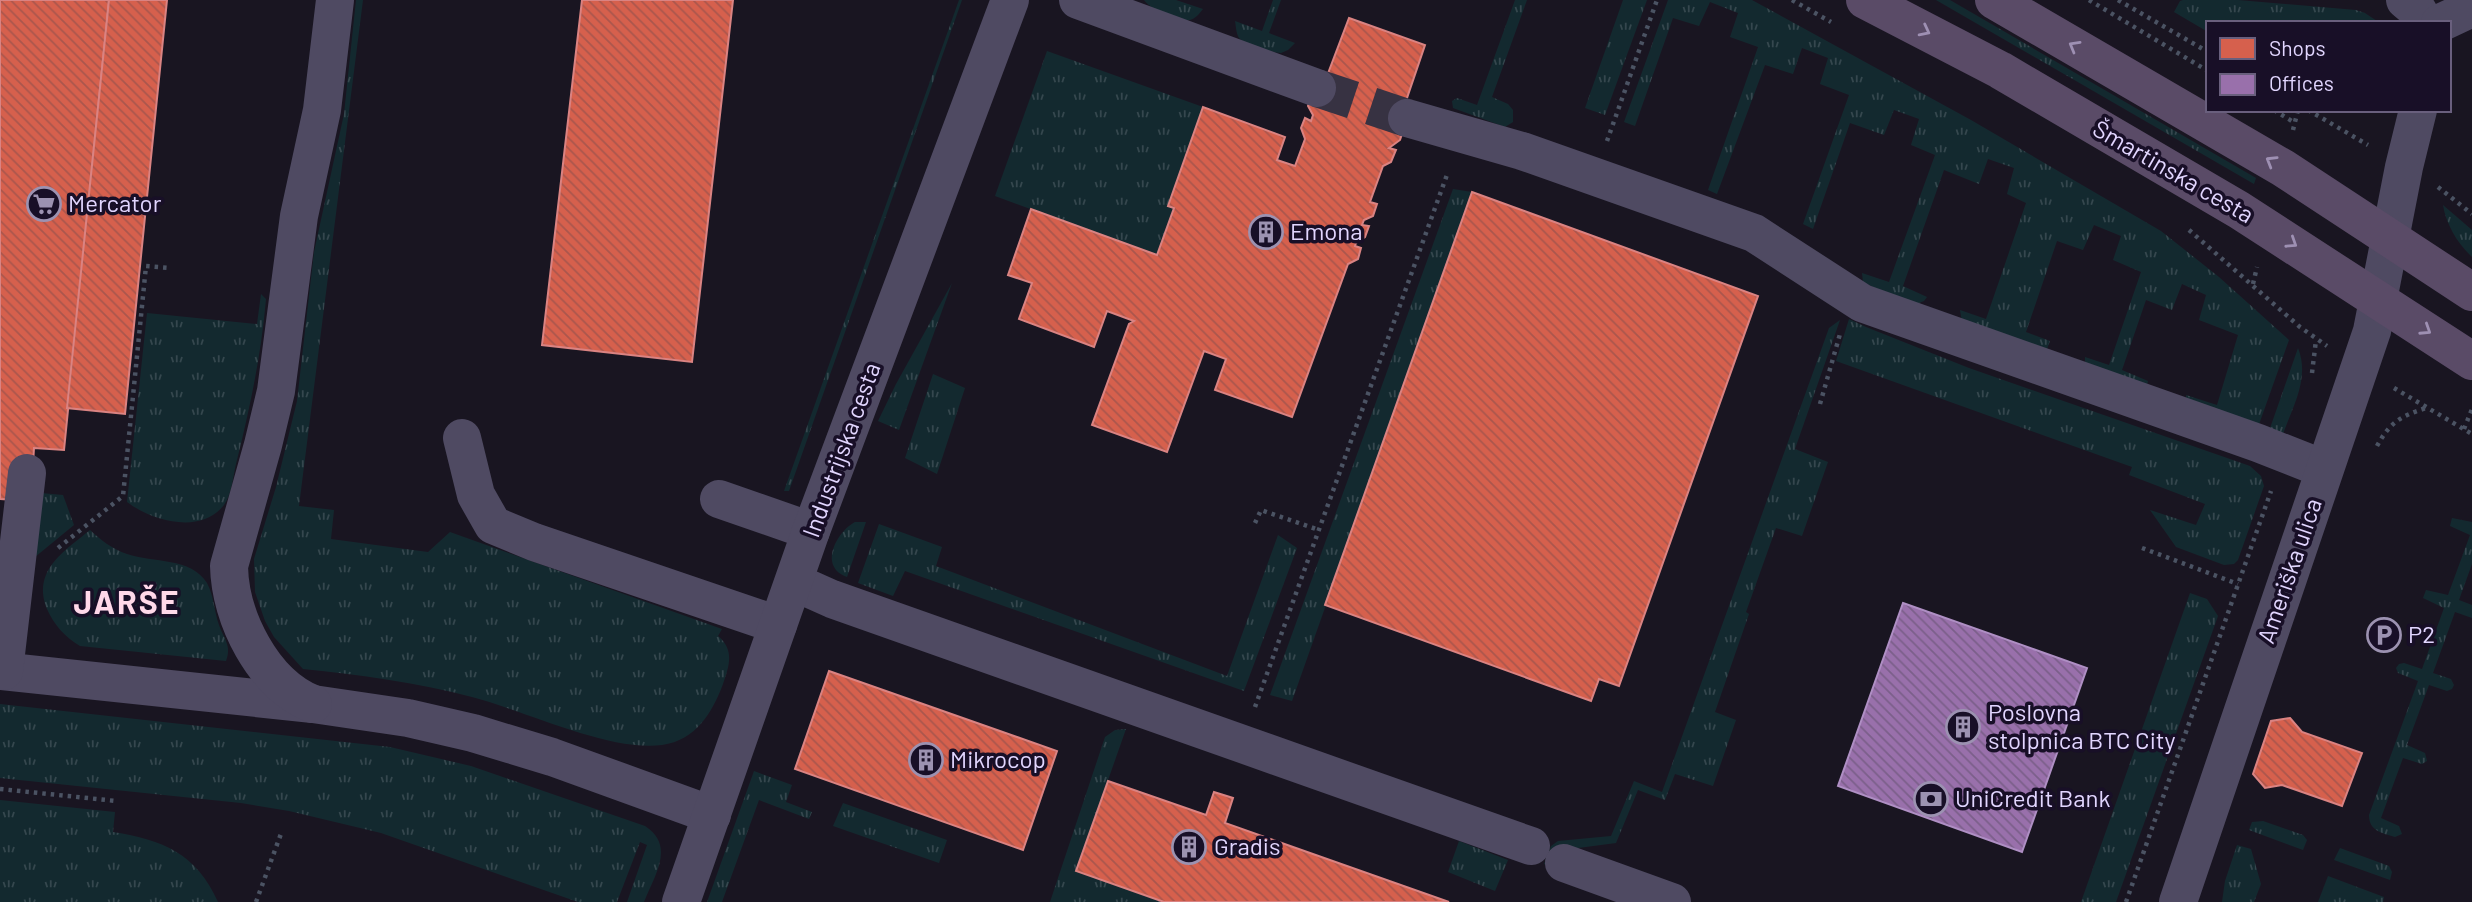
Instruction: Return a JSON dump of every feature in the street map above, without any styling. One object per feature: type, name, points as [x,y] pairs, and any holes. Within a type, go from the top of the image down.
[{"type":"main road","points":[[1994,0],[2283,168],[2472,292]]},
{"type":"main road","name":"Šmartinska cesta","points":[[1852,13],[2000,70],[2239,209],[2472,360]]},
{"type":"street","points":[[313,704],[281,684],[255,649],[236,606],[229,579],[229,566],[276,391],[299,216],[322,110],[335,0]]},
{"type":"street","name":"Industrijska cesta","points":[[681,902],[811,531],[1010,0]]},
{"type":"street","points":[[1078,0],[1317,88]]},
{"type":"street","points":[[2405,0],[2424,21]]},
{"type":"street","points":[[2444,21],[2472,8]]},
{"type":"street","name":"Ameriška ulica","points":[[2178,902],[2372,331],[2418,112]]},
{"type":"street","points":[[1407,118],[1522,150],[1754,233],[1862,303],[2258,443],[2324,469]]},
{"type":"street","points":[[462,438],[476,495],[493,525],[534,542],[778,625]]},
{"type":"street","points":[[27,473],[2,671],[313,704],[408,718],[473,733],[552,757],[712,815]]},
{"type":"street","points":[[719,499],[811,531]]},
{"type":"street","points":[[794,582],[832,599],[1548,854],[1672,902]]},
{"type":"path","points":[[1594,177],[1657,0]]},
{"type":"path","points":[[1792,0],[1852,13]]},
{"type":"path","points":[[2089,0],[2206,70]]},
{"type":"path","points":[[2119,0],[2206,51]]},
{"type":"path","points":[[2277,112],[2295,123]]},
{"type":"path","points":[[2312,112],[2359,139]]},
{"type":"path","points":[[1242,744],[1461,134]]},
{"type":"path","points":[[2443,190],[2472,214]]},
{"type":"path","name":"Šmartinska cesta","points":[[2179,223],[2316,340],[2315,366],[2310,379]]},
{"type":"path","points":[[52,553],[123,496],[146,266],[170,268]]},
{"type":"path","points":[[1820,404],[1852,297]]},
{"type":"path","points":[[2427,408],[2472,434]]},
{"type":"path","points":[[2464,429],[2472,408]]},
{"type":"path","name":"Ameriška ulica","points":[[2126,902],[2273,484]]},
{"type":"path","points":[[1255,523],[1261,510],[1319,530]]},
{"type":"path","points":[[2142,548],[2238,584]]},
{"type":"path","points":[[0,789],[116,801]]},
{"type":"path","points":[[256,902],[282,831]]},
{"type":"green space","points":[[356,0],[363,0],[299,506],[334,510],[331,539],[428,552],[450,532],[722,629],[718,636],[727,647],[729,658],[719,695],[701,723],[674,742],[641,746],[618,742],[567,729],[493,703],[430,687],[303,669],[274,637],[265,621],[255,592],[254,559],[276,487],[297,401],[314,252],[344,114]]},
{"type":"green space","points":[[959,0],[962,0],[789,491],[784,491]]},
{"type":"green space","points":[[1144,0],[1176,0],[1203,9],[1194,18],[1185,20],[1165,15]]},
{"type":"green space","points":[[1273,0],[1281,0],[1269,33],[1295,43],[1281,53],[1246,43],[1239,38],[1236,29],[1235,21],[1262,31]]},
{"type":"green space","points":[[1515,0],[1527,0],[1492,97],[1508,104],[1513,110],[1513,122],[1505,127],[1453,108],[1452,101],[1457,98],[1477,105]]},
{"type":"green space","points":[[1623,0],[1647,0],[1605,115],[1585,108]]},
{"type":"green space","points":[[1668,0],[1752,0],[1971,120],[2161,231],[2219,277],[2289,340],[2257,430],[2186,405],[2186,395],[2217,405],[2238,335],[2199,320],[2206,295],[2182,284],[2172,310],[2146,300],[2122,370],[2148,381],[2147,385],[2085,363],[2085,357],[2109,365],[2141,272],[2113,260],[2121,236],[2094,225],[2083,250],[2057,241],[2026,332],[2050,341],[2047,349],[1962,322],[1960,310],[1986,319],[2026,203],[2007,194],[2014,168],[1988,159],[1979,184],[1944,170],[1903,286],[1927,297],[1924,301],[1911,306],[1863,282],[1862,273],[1889,282],[1935,155],[1911,145],[1919,119],[1894,110],[1884,135],[1850,123],[1813,229],[1803,224],[1849,95],[1820,84],[1828,58],[1802,48],[1793,74],[1765,65],[1717,194],[1708,190],[1758,47],[1730,37],[1738,13],[1710,2],[1699,26],[1673,18],[1635,126],[1624,122]]},
{"type":"green space","points":[[1936,0],[1950,0],[2256,178],[2254,184]]},
{"type":"green space","points":[[2238,0],[2356,10],[2377,21],[2206,21],[2206,31],[2174,12],[2180,1]]},
{"type":"green space","points":[[1047,51],[1203,107],[1174,208],[1157,255],[995,196]]},
{"type":"green space","points":[[1453,189],[1472,192],[1292,701],[1270,695]]},
{"type":"green space","points":[[2443,205],[2472,230],[2472,257],[2453,233]]},
{"type":"green space","points":[[952,283],[899,430],[878,421],[896,384]]},
{"type":"green space","points":[[261,294],[266,299],[258,361],[227,501],[214,514],[203,520],[190,522],[163,519],[137,509],[127,502],[147,313],[257,324]]},
{"type":"green space","points":[[1849,319],[1969,368],[2250,466],[2261,476],[2264,486],[2238,560],[2234,564],[2224,565],[2176,547],[2150,510],[2196,525],[2205,504],[2129,475],[2132,467],[1836,361]]},
{"type":"green space","points":[[1840,320],[1795,449],[1828,462],[1802,536],[1776,528],[1746,612],[1749,614],[1715,712],[1736,720],[1713,786],[1675,774],[1665,800],[1638,790],[1616,843],[1563,850],[1551,867],[1544,864],[1551,846],[1558,841],[1611,836],[1634,781],[1662,792],[1829,328]]},
{"type":"green space","points":[[2298,348],[2302,370],[2295,402],[2283,434],[2268,434]]},
{"type":"green space","points":[[933,374],[965,388],[937,474],[905,458]]},
{"type":"green space","points":[[41,493],[63,495],[74,525],[35,557]]},
{"type":"green space","points":[[2452,518],[2472,522],[2472,564],[2459,600],[2472,605],[2472,618],[2455,612],[2433,673],[2451,679],[2454,685],[2447,691],[2429,685],[2407,745],[2425,753],[2427,761],[2422,764],[2403,758],[2381,818],[2399,826],[2402,834],[2395,837],[2374,828],[2369,815],[2418,681],[2398,673],[2396,668],[2404,663],[2422,669],[2444,608],[2423,598],[2426,590],[2448,595],[2470,535],[2450,526]]},
{"type":"green space","points":[[855,522],[866,522],[847,577],[833,566],[833,550],[842,533]]},
{"type":"green space","points":[[879,524],[942,547],[936,566],[1227,676],[1278,535],[1297,548],[1244,691],[905,571],[893,596],[858,583]]},
{"type":"green space","points":[[90,530],[122,552],[182,565],[200,575],[209,588],[227,643],[226,661],[80,646],[65,635],[47,609],[43,596],[44,584],[53,564]]},
{"type":"green space","points":[[2190,593],[2207,599],[2218,616],[2116,902],[2081,902]]},
{"type":"green space","points":[[0,704],[390,747],[471,766],[645,826],[659,843],[660,862],[644,902],[627,902],[647,845],[640,842],[617,902],[578,902],[381,833],[289,811],[241,803],[0,778]]},
{"type":"green space","points":[[1126,729],[1076,871],[1164,902],[1050,902],[1105,737],[1115,730]]},
{"type":"green space","points":[[754,771],[792,785],[786,802],[812,812],[809,819],[759,800],[722,902],[707,902]]},
{"type":"green space","points":[[0,800],[115,812],[113,832],[147,839],[188,860],[209,885],[218,902],[0,902]]},
{"type":"green space","points":[[843,803],[947,840],[939,863],[833,826]]},
{"type":"green space","points":[[2263,821],[2303,835],[2307,840],[2303,850],[2249,830],[2252,822]]},
{"type":"green space","points":[[1459,841],[1508,860],[1495,891],[1448,872]]},
{"type":"green space","points":[[2237,845],[2251,849],[2261,884],[2254,902],[2222,902],[2225,881]]},
{"type":"green space","points":[[2340,848],[2389,866],[2392,872],[2390,880],[2334,860]]},
{"type":"green space","points":[[2328,876],[2384,897],[2383,902],[2318,902]]},
{"type":"building: Shops","name":"Mercator","points":[[0,0],[109,0],[64,450],[34,448],[33,464],[14,500],[0,499]]},
{"type":"building: Shops","points":[[109,0],[167,0],[125,414],[67,408]]},
{"type":"building: Shops","points":[[582,0],[733,0],[692,362],[542,345]]},
{"type":"building: Shops","name":"Emona","points":[[1349,18],[1425,45],[1405,104],[1404,128],[1400,140],[1389,148],[1396,150],[1391,162],[1383,166],[1370,202],[1377,204],[1373,216],[1364,220],[1362,225],[1369,226],[1365,237],[1355,246],[1361,248],[1358,259],[1348,264],[1292,417],[1215,390],[1226,359],[1204,351],[1167,452],[1092,425],[1129,324],[1134,321],[1107,311],[1094,347],[1019,319],[1032,283],[1008,275],[1031,209],[1157,255],[1174,208],[1168,206],[1203,107],[1285,137],[1277,160],[1295,166],[1305,139],[1301,128],[1305,118],[1311,121],[1313,115],[1308,106],[1327,76]]},
{"type":"building: Shops","points":[[1472,192],[1758,296],[1619,686],[1599,679],[1591,701],[1325,605]]},
{"type":"building: Shops","name":"Mikrocop","points":[[829,671],[1057,751],[1023,850],[795,769]]},
{"type":"building: Shops","points":[[2290,718],[2302,732],[2362,753],[2342,806],[2282,785],[2265,788],[2253,774],[2271,721]]},
{"type":"building: Shops","name":"Gradis","points":[[1108,781],[1206,815],[1214,792],[1233,798],[1225,823],[1449,902],[1164,902],[1076,871]]},
{"type":"building: Offices","name":"Poslovna stolpnica BTC City","points":[[1903,603],[2087,668],[2022,852],[1838,786]]},
{"type":"tunnel","points":[[1317,88],[1407,118]]},
{"type":"place","name":"Mercator","points":[[44,204]]},
{"type":"place","name":"Emona","points":[[1266,232]]},
{"type":"place","name":"P2","points":[[2384,635]]},
{"type":"place","name":"Poslovna stolpnica BTC City","points":[[1963,727]]},
{"type":"place","name":"Mikrocop","points":[[926,760]]},
{"type":"place","name":"UniCredit Bank","points":[[1931,799]]},
{"type":"place","name":"Gradis","points":[[1189,847]]},
{"type":"district","name":"JARŠE","points":[[127,603]]}]
